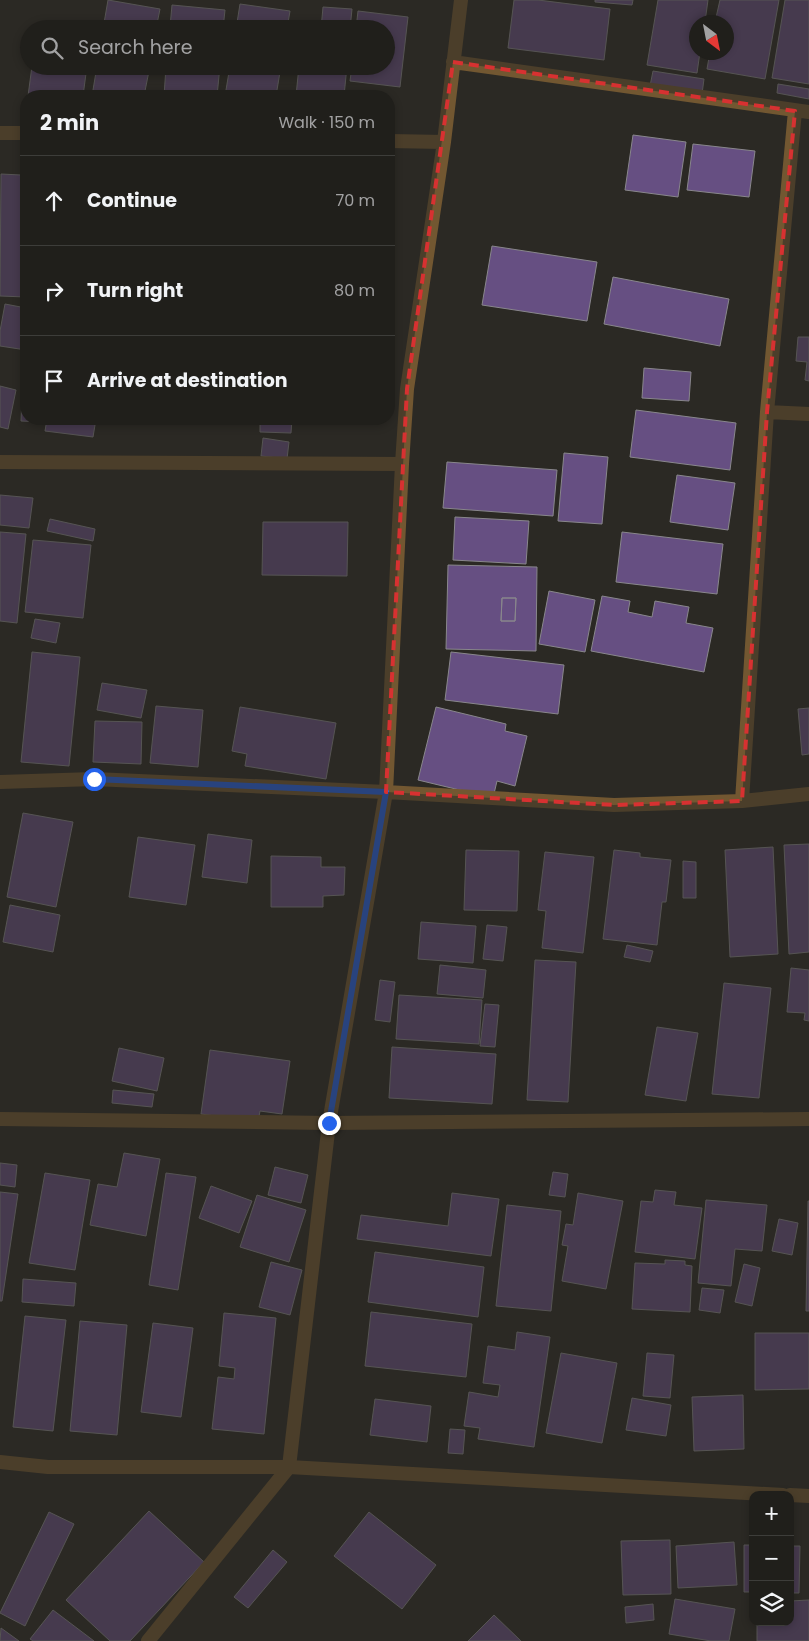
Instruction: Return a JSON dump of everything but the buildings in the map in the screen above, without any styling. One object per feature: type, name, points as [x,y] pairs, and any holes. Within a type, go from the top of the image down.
[{"type":"street","points":[[148,1641],[289,1467],[329,1123],[386,792],[402,464],[408,389],[444,142],[462,0]]},
{"type":"street","points":[[453,62],[802,112],[768,412],[742,801]]},
{"type":"street","points":[[0,133],[20,133]]},
{"type":"street","points":[[395,141],[444,142]]},
{"type":"street","points":[[768,412],[809,414]]},
{"type":"street","points":[[0,462],[402,464]]},
{"type":"street","points":[[0,782],[94,779],[386,792],[614,805],[742,801],[809,794]]},
{"type":"street","points":[[0,1119],[329,1123],[809,1119]]},
{"type":"street","points":[[0,1462],[48,1467],[289,1467],[749,1493]]},
{"type":"street","points":[[794,1495],[809,1496]]},
{"type":"highlighted area","points":[[453,62],[795,111],[767,412],[742,801],[614,805],[386,792],[407,389]]},
{"type":"route","points":[[94,779],[386,792],[329,1123]]}]
